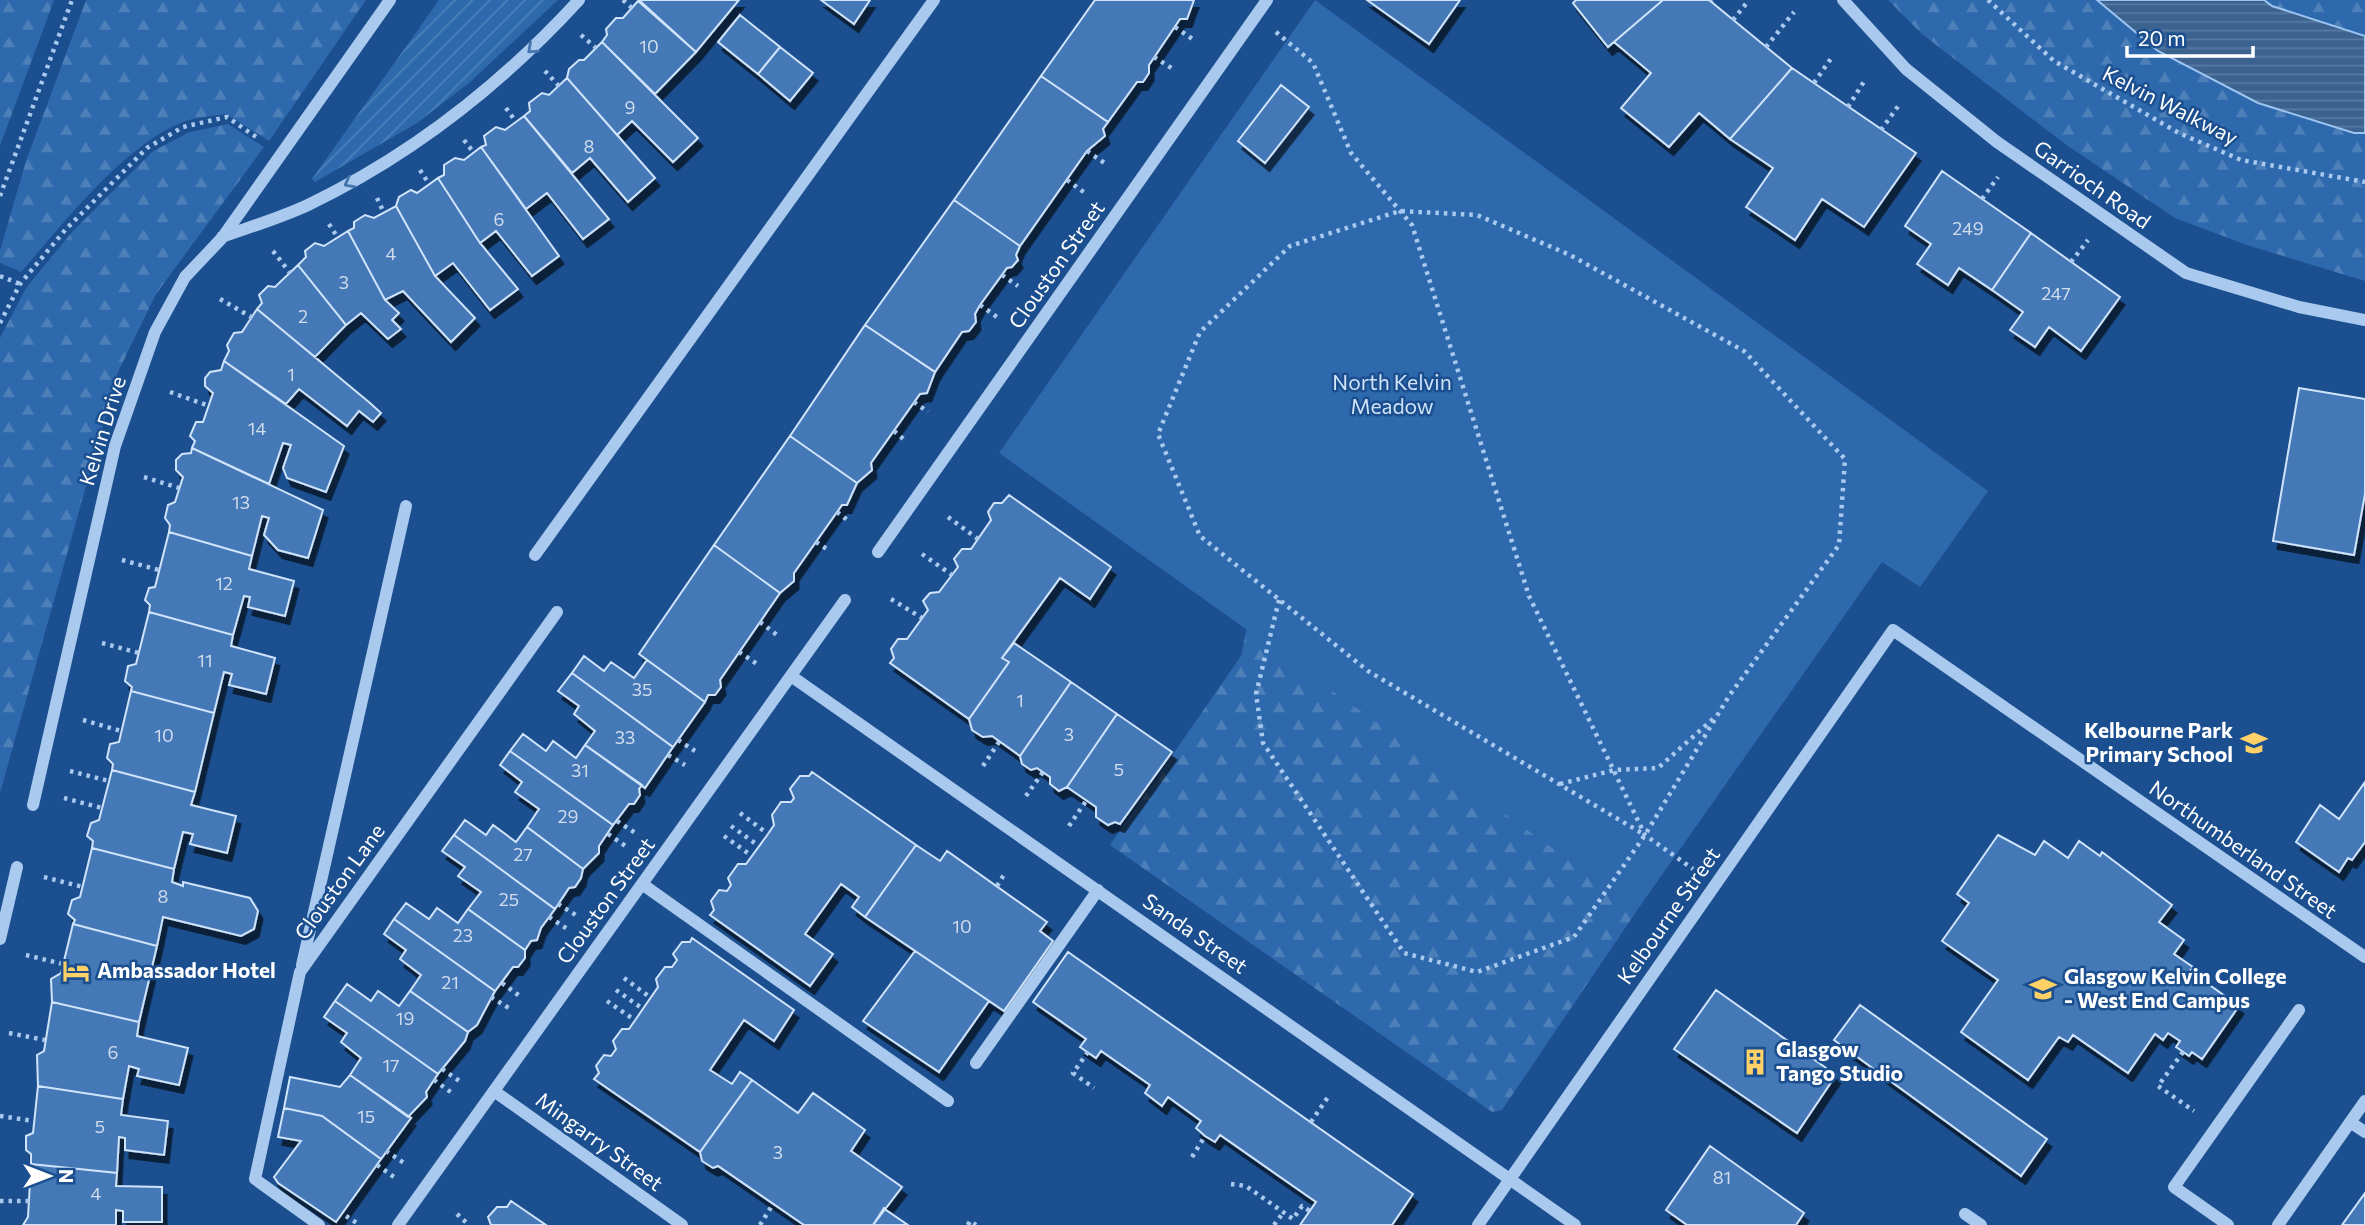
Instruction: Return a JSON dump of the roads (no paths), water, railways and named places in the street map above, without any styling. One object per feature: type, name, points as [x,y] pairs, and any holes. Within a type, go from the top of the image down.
[{"type":"street","name":"Kelvin Drive","points":[[33,805],[115,446],[155,332],[185,276],[222,238],[390,0]]},
{"type":"street","points":[[222,238],[306,206],[397,157],[478,98],[540,42],[579,0]]},
{"type":"street","points":[[535,555],[934,0]]},
{"type":"street","name":"Clouston Street","points":[[878,552],[1267,0]]},
{"type":"street","name":"Garrioch Road","points":[[1843,0],[1906,69],[1997,142],[2186,273],[2299,307],[2365,320]]},
{"type":"street","points":[[300,972],[406,506]]},
{"type":"street","name":"Clouston Street","points":[[398,1225],[845,600]]},
{"type":"street","name":"Clouston Lane","points":[[319,1225],[255,1179],[300,972],[557,612]]},
{"type":"street","name":"Northumberland Street","points":[[1893,630],[2365,957]]},
{"type":"street","name":"Kelbourne Street","points":[[1478,1225],[1893,630]]},
{"type":"street","name":"Sanda Street","points":[[791,676],[1576,1225]]},
{"type":"street","points":[[0,939],[17,867]]},
{"type":"street","points":[[642,884],[948,1101]]},
{"type":"street","points":[[976,1063],[1098,890]]},
{"type":"street","points":[[2228,1225],[2174,1187],[2299,1010]]},
{"type":"street","name":"Mingarry Street","points":[[494,1091],[682,1225]]},
{"type":"street","points":[[2278,1225],[2365,1101]]},
{"type":"street","points":[[2350,1122],[2365,1132]]},
{"type":"street","points":[[1965,1214],[1982,1225]]},
{"type":"place","name":"Kelbourne Park Primary School","points":[[2254,743]]},
{"type":"place","name":"Ambassador Hotel","points":[[76,971]]},
{"type":"place","name":"Glasgow Kelvin College - West End Campus","points":[[2043,989]]},
{"type":"place","name":"Glasgow Tango Studio","points":[[1755,1062]]},
{"type":"park label","name":"North Kelvin Meadow","points":[[1392,395]]}]
